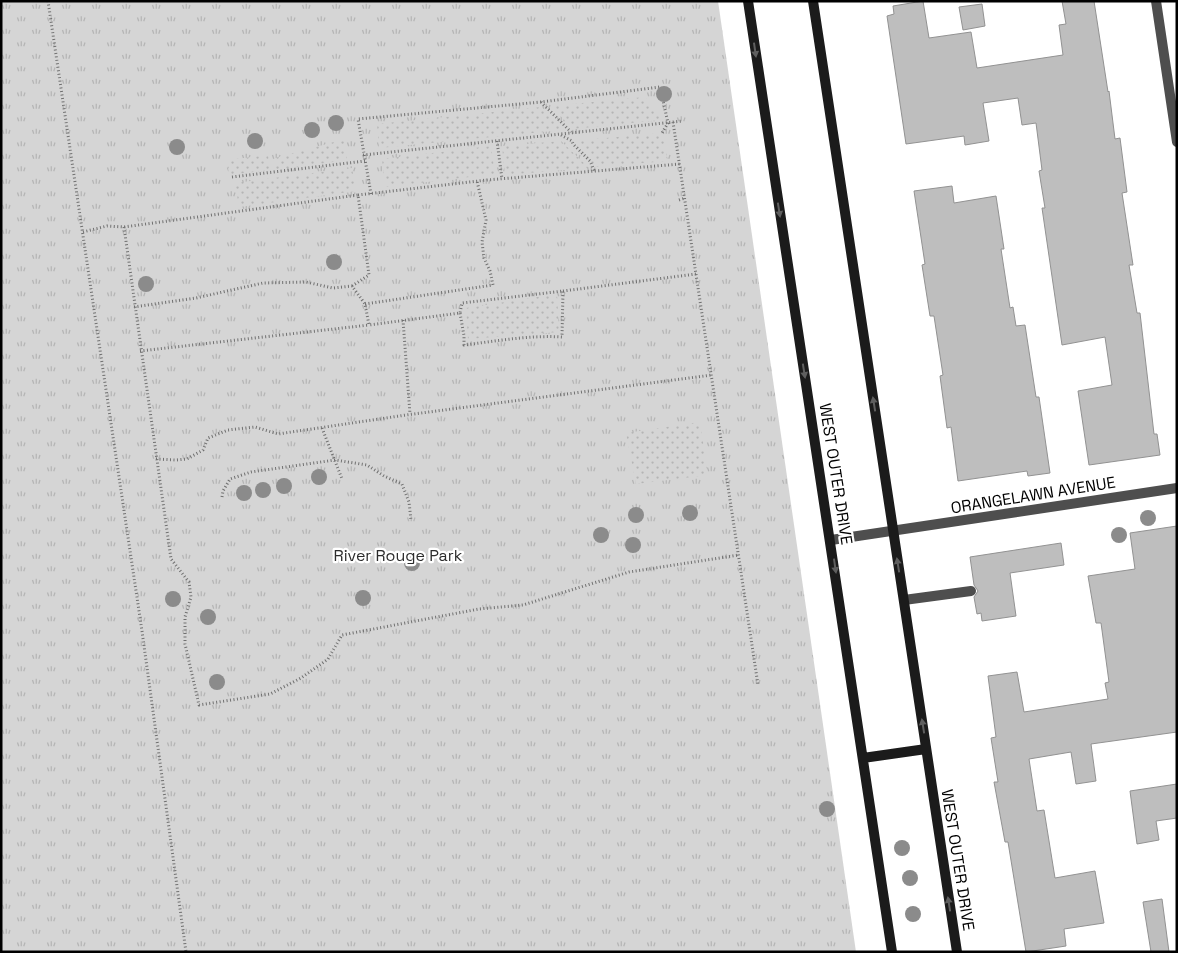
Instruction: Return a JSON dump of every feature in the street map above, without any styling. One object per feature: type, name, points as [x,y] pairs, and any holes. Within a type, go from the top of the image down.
[{"type":"main road","name":"WEST OUTER DRIVE","points":[[748,1],[762,104],[831,540],[892,952]]},
{"type":"main road","name":"WEST OUTER DRIVE","points":[[813,1],[956,952]]},
{"type":"main road","points":[[863,758],[926,749]]},
{"type":"street","points":[[1156,1],[1177,142]]},
{"type":"street","name":"ORANGELAWN AVENUE","points":[[831,540],[1177,488]]},
{"type":"street","points":[[904,600],[971,591]]},
{"type":"path","points":[[48,1],[141,622],[186,952]]},
{"type":"path","points":[[371,194],[358,119],[541,102],[660,87],[668,123],[662,133]]},
{"type":"path","points":[[541,102],[571,133]]},
{"type":"path","points":[[660,120],[668,123]]},
{"type":"path","points":[[363,155],[683,121]]},
{"type":"path","points":[[673,122],[758,686]]},
{"type":"path","points":[[560,134],[572,141],[590,162],[595,172]]},
{"type":"path","points":[[497,141],[502,179]]},
{"type":"path","points":[[232,177],[365,161]]},
{"type":"path","points":[[83,232],[107,226],[124,227],[358,195],[502,179],[680,164]]},
{"type":"path","points":[[366,304],[493,285],[490,271],[484,258],[482,242],[486,220],[477,182]]},
{"type":"path","points":[[134,307],[196,298],[263,283],[306,282],[333,288],[352,286],[369,276],[358,195]]},
{"type":"path","points":[[679,200],[685,198]]},
{"type":"path","points":[[124,227],[140,351],[171,559],[189,582],[191,597],[185,617],[185,644],[199,706],[270,694],[301,678],[328,659],[342,635],[479,609],[523,605],[629,572],[739,555]]},
{"type":"path","points":[[564,290],[562,337],[546,336],[504,339],[464,345],[460,313],[462,303],[564,290],[696,274]]},
{"type":"path","points":[[352,286],[366,304],[369,325]]},
{"type":"path","points":[[140,351],[460,313]]},
{"type":"path","points":[[403,320],[410,414]]},
{"type":"path","points":[[156,459],[186,459],[203,450],[208,438],[228,430],[255,427],[278,434],[410,414],[712,375]]},
{"type":"path","points":[[322,428],[342,479]]},
{"type":"path","points":[[222,496],[230,479],[250,472],[335,460],[367,465],[384,476],[402,484],[411,520]]},
{"type":"green space","name":"River Rouge Park","points":[[1,1],[718,1],[856,952],[1,952]]},
{"type":"green space","points":[[645,97],[658,111],[660,120],[573,129],[551,106]]},
{"type":"green space","points":[[541,107],[563,130],[379,148],[377,124]]},
{"type":"green space","points":[[662,133],[668,161],[595,167],[572,141]]},
{"type":"green space","points":[[345,139],[347,160],[276,170],[275,158]]},
{"type":"green space","points":[[561,141],[589,168],[505,175],[502,146]]},
{"type":"green space","points":[[491,146],[495,174],[385,187],[382,159]]},
{"type":"green space","points":[[268,155],[270,170],[229,175],[227,160]]},
{"type":"green space","points":[[352,168],[356,191],[239,207],[235,183]]},
{"type":"green space","points":[[557,294],[559,332],[468,339],[466,308]]},
{"type":"green space","points":[[700,422],[708,475],[636,484],[626,433]]},
{"type":"building","points":[[923,1],[929,38],[971,32],[977,68],[1063,55],[1059,25],[1066,24],[1062,1],[1094,1],[1115,139],[1120,138],[1127,192],[1122,193],[1133,265],[1129,265],[1137,313],[1140,313],[1154,434],[1157,434],[1160,455],[1089,465],[1078,391],[1112,385],[1105,337],[1062,345],[1042,208],[1045,208],[1039,171],[1042,170],[1036,123],[1022,125],[1018,98],[983,103],[989,141],[965,145],[964,136],[906,144],[887,16],[894,14],[893,6]]},
{"type":"building","points":[[982,4],[985,26],[963,30],[959,7]]},
{"type":"building","points":[[952,186],[954,203],[996,196],[1004,249],[1001,249],[1010,308],[1013,307],[1016,326],[1025,325],[1036,397],[1039,397],[1050,473],[1028,476],[1027,471],[958,481],[951,427],[947,428],[940,376],[943,375],[934,316],[930,316],[922,265],[925,264],[914,191]]},
{"type":"building","points":[[1177,526],[1177,732],[1091,744],[1096,781],[1076,784],[1071,752],[1029,759],[1037,811],[1044,810],[1055,878],[1095,871],[1104,923],[1064,929],[1066,946],[1026,952],[1008,842],[1005,842],[994,782],[998,782],[991,738],[996,737],[988,676],[1017,672],[1024,712],[1108,699],[1105,683],[1109,682],[1101,623],[1096,623],[1088,576],[1135,569],[1130,533]]},
{"type":"building","points":[[1061,543],[1064,565],[1010,573],[1016,616],[982,621],[981,613],[977,614],[974,597],[978,591],[974,585],[970,557]]},
{"type":"building","points":[[1177,784],[1177,818],[1156,821],[1159,840],[1137,844],[1130,791]]},
{"type":"building","points":[[1162,899],[1169,952],[1151,952],[1143,902]]}]
